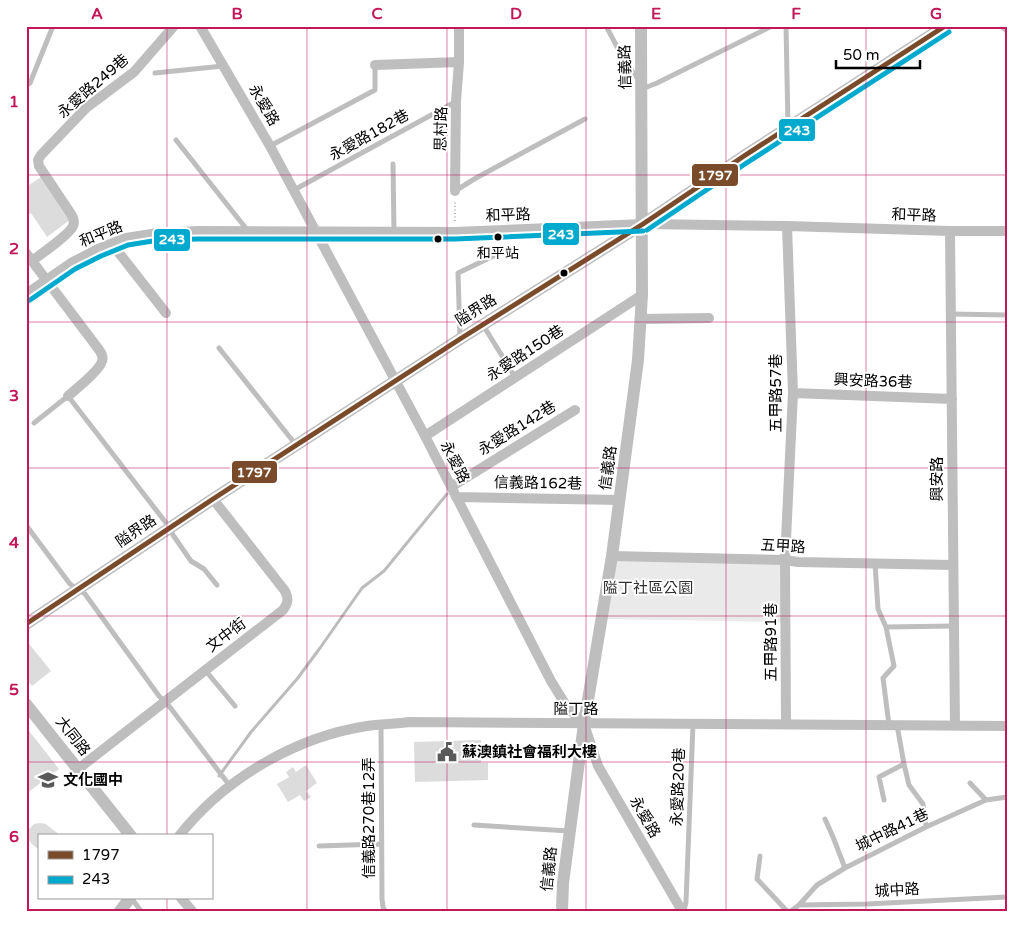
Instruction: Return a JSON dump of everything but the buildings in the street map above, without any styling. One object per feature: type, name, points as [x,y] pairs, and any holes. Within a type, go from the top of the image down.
[{"type":"street","name":"永愛路249巷","points":[[29,257],[68,232],[73,226],[74,219],[39,166],[38,160],[41,155],[86,108],[134,72],[174,26]]},
{"type":"street","name":"永愛路","points":[[200,26],[294,190],[425,436],[551,681],[567,706],[584,724],[598,766],[683,911]]},
{"type":"street","name":"思村路","points":[[455,191],[459,26]]},
{"type":"street","name":"信義路","points":[[562,911],[563,883],[584,724],[612,556],[638,360],[642,295],[643,224],[641,26]]},
{"type":"street","name":"隘界路","points":[[26,624],[213,499],[460,339],[643,224],[788,127],[945,26]]},
{"type":"street","points":[[376,65],[459,62]]},
{"type":"street","name":"和平路","points":[[26,294],[71,263],[98,249],[126,238],[158,233],[198,231],[455,232],[643,224],[1007,231]]},
{"type":"street","name":"五甲路57巷","points":[[785,560],[793,393],[787,226]]},
{"type":"street","name":"興安路","points":[[950,231],[955,726]]},
{"type":"street","points":[[112,244],[166,313]]},
{"type":"street","points":[[29,257],[97,346],[102,356],[102,362],[98,369],[68,396]]},
{"type":"street","name":"永愛路150巷","points":[[425,436],[642,295]]},
{"type":"street","points":[[641,319],[709,318]]},
{"type":"street","name":"興安路36巷","points":[[793,393],[952,399]]},
{"type":"street","name":"永愛路142巷","points":[[453,492],[575,410]]},
{"type":"street","name":"信義路162巷","points":[[453,492],[620,500]]},
{"type":"street","name":"文中街","points":[[78,769],[283,610],[288,604],[286,591],[213,499]]},
{"type":"street","name":"五甲路","points":[[612,556],[785,560],[798,562],[953,564]]},
{"type":"street","name":"五甲路91巷","points":[[785,560],[786,724]]},
{"type":"street","name":"大同路","points":[[26,704],[129,834]]},
{"type":"street","name":"隘丁路","points":[[181,834],[207,805],[230,786],[261,765],[287,751],[329,735],[366,726],[409,722],[1007,726]]},
{"type":"street","points":[[120,911],[129,900]]},
{"type":"street","points":[[183,900],[192,911]]},
{"type":"lane","points":[[26,86],[30,83],[53,26]]},
{"type":"lane","points":[[606,26],[624,60],[641,86],[666,78],[772,26]]},
{"type":"lane","points":[[786,26],[788,127]]},
{"type":"lane","points":[[1002,26],[1007,31]]},
{"type":"lane","points":[[270,146],[376,90],[376,65]]},
{"type":"lane","points":[[155,74],[224,66]]},
{"type":"lane","name":"永愛路182巷","points":[[294,190],[456,101]]},
{"type":"lane","points":[[455,191],[585,119]]},
{"type":"lane","points":[[176,140],[248,231]]},
{"type":"lane","points":[[393,164],[394,231]]},
{"type":"lane","points":[[460,339],[458,273],[506,250]]},
{"type":"lane","points":[[951,314],[1007,315]]},
{"type":"lane","points":[[483,325],[515,377]]},
{"type":"lane","points":[[219,348],[296,446]]},
{"type":"lane","points":[[34,423],[68,396],[170,528],[173,536],[191,561],[204,569],[217,585]]},
{"type":"lane","points":[[26,525],[70,584],[85,594],[143,674],[230,786]]},
{"type":"lane","points":[[875,563],[878,609],[886,627],[894,666],[882,678],[909,785],[923,804],[926,827]]},
{"type":"lane","points":[[886,627],[954,626]]},
{"type":"lane","points":[[204,670],[235,706]]},
{"type":"lane","name":"永愛路20巷","points":[[683,911],[686,902],[692,724]]},
{"type":"lane","name":"信義路270巷12弄","points":[[381,725],[382,898],[385,911]]},
{"type":"lane","points":[[884,800],[879,777],[904,764]]},
{"type":"lane","points":[[970,783],[986,800]]},
{"type":"lane","name":"城中路41巷","points":[[800,905],[817,885],[844,868],[926,827],[986,800],[1007,797]]},
{"type":"lane","points":[[825,819],[844,868]]},
{"type":"lane","points":[[474,826],[570,831]]},
{"type":"lane","points":[[319,846],[381,844]]},
{"type":"lane","points":[[760,856],[758,879],[787,911]]},
{"type":"lane","name":"城中路","points":[[800,905],[867,908],[1007,898]]},
{"type":"lane","points":[[133,900],[141,911]]},
{"type":"lane","points":[[791,911],[800,905]]},
{"type":"path","points":[[455,191],[455,232]]},
{"type":"green space","name":"隘丁社區公園","points":[[612,556],[785,560],[786,622],[601,619]]},
{"type":"waterway","points":[[219,776],[251,732],[297,679],[362,588],[384,571],[447,494]]},
{"type":"transit line","name":"1797","points":[[26,624],[213,499],[460,339],[643,224],[945,26]]},
{"type":"transit line","name":"243","points":[[647,230],[949,32]]},
{"type":"transit line","name":"243","points":[[30,300],[75,269],[101,256],[128,245],[159,240],[455,239],[643,231]]},
{"type":"place","name":"和平站","points":[[498,237]]},
{"type":"place","name":"蘇澳鎮社會福利大樓","points":[[447,752]]},
{"type":"place","name":"文化國中","points":[[48,780]]}]
